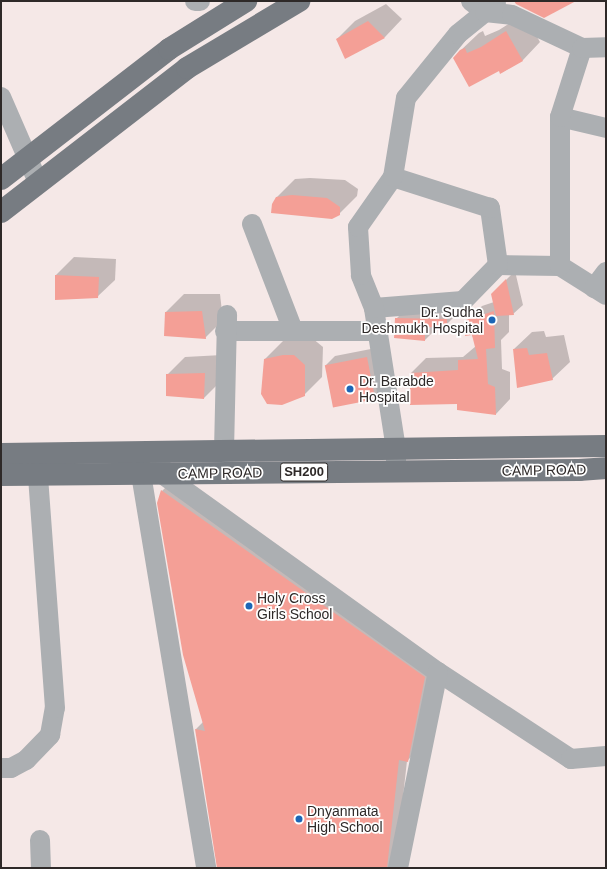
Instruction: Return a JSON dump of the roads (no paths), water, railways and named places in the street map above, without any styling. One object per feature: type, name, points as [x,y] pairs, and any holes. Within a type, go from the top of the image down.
[{"type":"main road","points":[[1,179],[169,49],[246,1]]},
{"type":"main road","points":[[1,212],[187,68],[299,1]]},
{"type":"main road","name":"CAMP ROAD","points":[[1,475],[38,474],[151,463],[224,451],[606,446]]},
{"type":"main road","name":"CAMP ROAD","points":[[1,454],[151,463],[397,472],[579,470],[606,468]]},
{"type":"street","points":[[195,1],[200,1]]},
{"type":"street","points":[[397,472],[396,449],[374,308],[361,275],[358,227],[393,177],[406,98],[458,34],[485,4],[582,48],[606,47]]},
{"type":"street","points":[[560,266],[560,116],[582,48]]},
{"type":"street","points":[[1,97],[8,126],[28,158],[38,182]]},
{"type":"street","points":[[560,116],[606,128]]},
{"type":"street","points":[[393,177],[490,208],[498,265]]},
{"type":"street","points":[[252,224],[293,330]]},
{"type":"street","points":[[374,308],[463,301],[498,265],[560,266],[600,291],[606,272]]},
{"type":"street","points":[[224,451],[226,323],[293,330],[377,331]]},
{"type":"street","points":[[151,463],[438,672],[571,759],[606,756]]},
{"type":"street","points":[[151,463],[206,868]]},
{"type":"street","points":[[1,768],[11,768],[26,760],[50,735],[55,708],[38,474]]},
{"type":"street","points":[[398,868],[438,672]]},
{"type":"street","points":[[40,840],[41,868]]},
{"type":"place","name":"Dr. Sudha Deshmukh Hospital","points":[[492,320]]},
{"type":"place","name":"Dr. Barabde Hospital","points":[[350,389]]},
{"type":"place","name":"Holy Cross Girls School","points":[[249,606]]},
{"type":"place","name":"Dnyanmata High School","points":[[299,819]]}]
